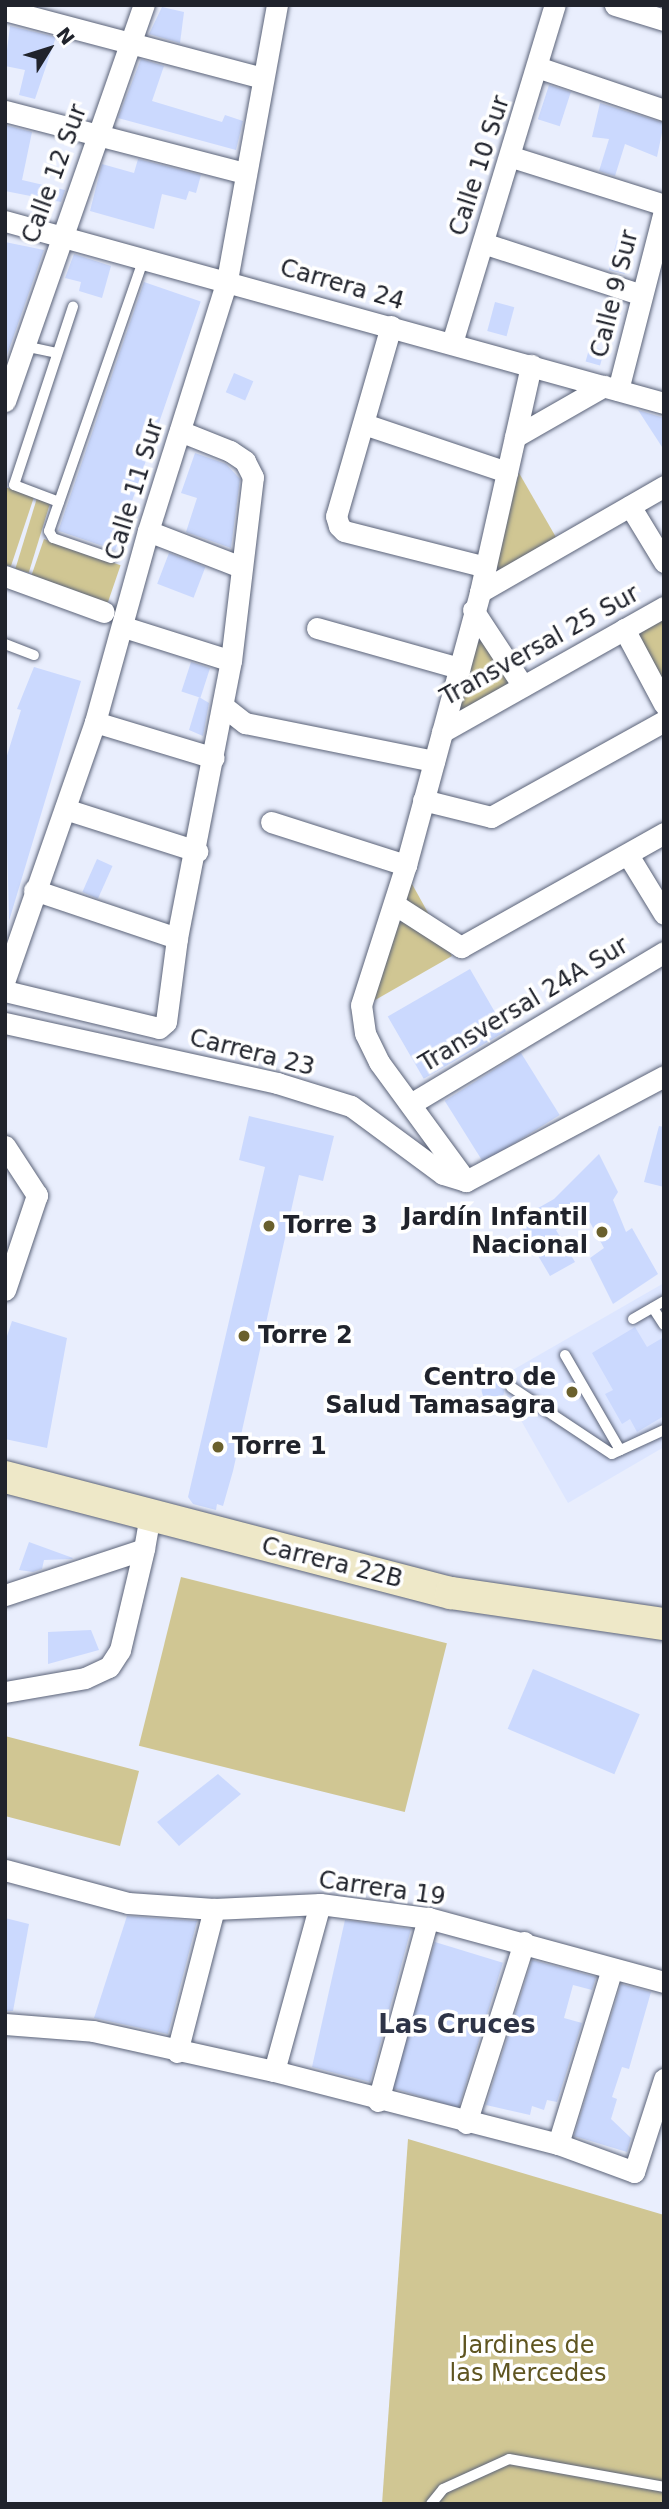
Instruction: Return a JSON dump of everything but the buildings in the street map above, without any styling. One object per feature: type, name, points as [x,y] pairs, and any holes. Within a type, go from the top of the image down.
[{"type":"street","name":"Calle 12 Sur","points":[[5,401],[14,345],[61,233],[144,5]]},
{"type":"street","name":"Calle 11 Sur","points":[[5,979],[33,890],[95,722],[124,627],[148,531],[227,280],[277,5]]},
{"type":"street","name":"Calle 10 Sur","points":[[452,343],[540,68],[555,5]]},
{"type":"street","points":[[615,5],[664,20]]},
{"type":"street","points":[[5,10],[263,78]]},
{"type":"street","points":[[540,68],[664,110]]},
{"type":"street","points":[[5,111],[245,173]]},
{"type":"street","points":[[512,157],[664,205]]},
{"type":"street","name":"Calle 9 Sur","points":[[611,388],[642,295],[664,211]]},
{"type":"street","name":"Carrera 24","points":[[5,220],[145,256],[664,402]]},
{"type":"street","points":[[483,243],[642,295]]},
{"type":"street","points":[[391,326],[336,516],[339,526],[344,531],[486,568]]},
{"type":"street","points":[[531,365],[486,568],[435,761],[406,865],[361,1005],[365,1033],[379,1062],[412,1103],[466,1181],[664,1076]]},
{"type":"street","points":[[515,437],[611,388]]},
{"type":"street","points":[[364,424],[507,472]]},
{"type":"street","points":[[5,991],[159,1028],[166,1022],[177,938],[197,851],[232,661],[253,477],[244,461],[230,451],[180,431]]},
{"type":"street","points":[[476,601],[664,486]]},
{"type":"street","points":[[630,506],[664,562]]},
{"type":"street","points":[[148,531],[241,567]]},
{"type":"street","points":[[5,576],[104,612]]},
{"type":"street","points":[[476,601],[523,686]]},
{"type":"street","name":"Transversal 25 Sur","points":[[442,732],[664,607]]},
{"type":"street","points":[[124,627],[232,661]]},
{"type":"street","points":[[317,628],[459,668]]},
{"type":"street","points":[[624,629],[664,704]]},
{"type":"street","points":[[223,706],[244,723],[435,761]]},
{"type":"street","points":[[424,800],[491,817],[664,720]]},
{"type":"street","points":[[95,722],[214,758]]},
{"type":"street","points":[[65,809],[197,851]]},
{"type":"street","points":[[271,822],[406,865]]},
{"type":"street","points":[[394,904],[461,947],[628,855],[664,832]]},
{"type":"street","points":[[628,855],[664,914]]},
{"type":"street","points":[[33,890],[177,938]]},
{"type":"street","name":"Transversal 24A Sur","points":[[412,1103],[664,953]]},
{"type":"street","name":"Carrera 23","points":[[5,1023],[277,1083],[351,1106],[443,1174],[466,1181]]},
{"type":"street","points":[[5,1146],[37,1195],[5,1290]]},
{"type":"street","name":"Carrera 22B","points":[[5,1477],[450,1593],[664,1624]]},
{"type":"street","points":[[5,1692],[85,1678],[109,1667],[120,1650],[150,1516]]},
{"type":"street","points":[[5,1595],[144,1549]]},
{"type":"street","name":"Carrera 19","points":[[5,1870],[128,1903],[214,1909],[320,1904],[429,1918],[664,1982]]},
{"type":"street","points":[[274,2071],[320,1904]]},
{"type":"street","points":[[177,2052],[214,1909]]},
{"type":"street","points":[[378,2101],[429,1918]]},
{"type":"street","points":[[466,2123],[524,1942]]},
{"type":"street","points":[[558,2144],[612,1969]]},
{"type":"street","points":[[5,2024],[93,2031],[177,2052],[274,2071],[378,2101],[558,2144],[634,2172],[664,2079]]},
{"type":"lane","points":[[111,558],[53,538],[49,531],[145,256]]},
{"type":"lane","points":[[59,502],[14,485],[73,307]]},
{"type":"lane","points":[[14,345],[56,353]]},
{"type":"lane","points":[[5,644],[34,655]]},
{"type":"lane","points":[[633,1319],[664,1301]]},
{"type":"lane","points":[[653,1308],[664,1325]]},
{"type":"lane","points":[[565,1355],[620,1450]]},
{"type":"lane","points":[[511,1387],[612,1454],[664,1430]]},
{"type":"lane","points":[[431,2504],[443,2489],[509,2459],[664,2487]]},
{"type":"shaded area","name":"Centro de Salud Tamasagra","points":[[664,1283],[664,1447],[568,1503],[506,1394],[488,1404],[480,1389]]},
{"type":"green space","points":[[519,473],[557,539],[487,579]]},
{"type":"green space","points":[[5,487],[34,497],[11,566],[5,565]]},
{"type":"green space","points":[[37,498],[50,502],[29,573],[15,569]]},
{"type":"green space","points":[[44,539],[121,565],[107,604],[31,578]]},
{"type":"green space","points":[[664,610],[664,685],[632,629]]},
{"type":"green space","points":[[474,618],[515,683],[450,717]]},
{"type":"green space","points":[[407,875],[452,956],[370,1003]]},
{"type":"green space","points":[[181,1577],[447,1643],[405,1812],[139,1746]]},
{"type":"green space","points":[[5,1736],[139,1771],[120,1846],[5,1816]]},
{"type":"green space","name":"Jardines de las Mercedes","points":[[408,2139],[664,2215],[664,2504],[382,2504]]},
{"type":"place","name":"Torre 3","points":[[269,1226]]},
{"type":"place","name":"Jardín Infantil Nacional","points":[[602,1232]]},
{"type":"place","name":"Torre 2","points":[[244,1336]]},
{"type":"place","name":"Centro de Salud Tamasagra","points":[[572,1392]]},
{"type":"place","name":"Torre 1","points":[[218,1447]]},
{"type":"district","name":"Las Cruces","points":[[457,2025]]}]
